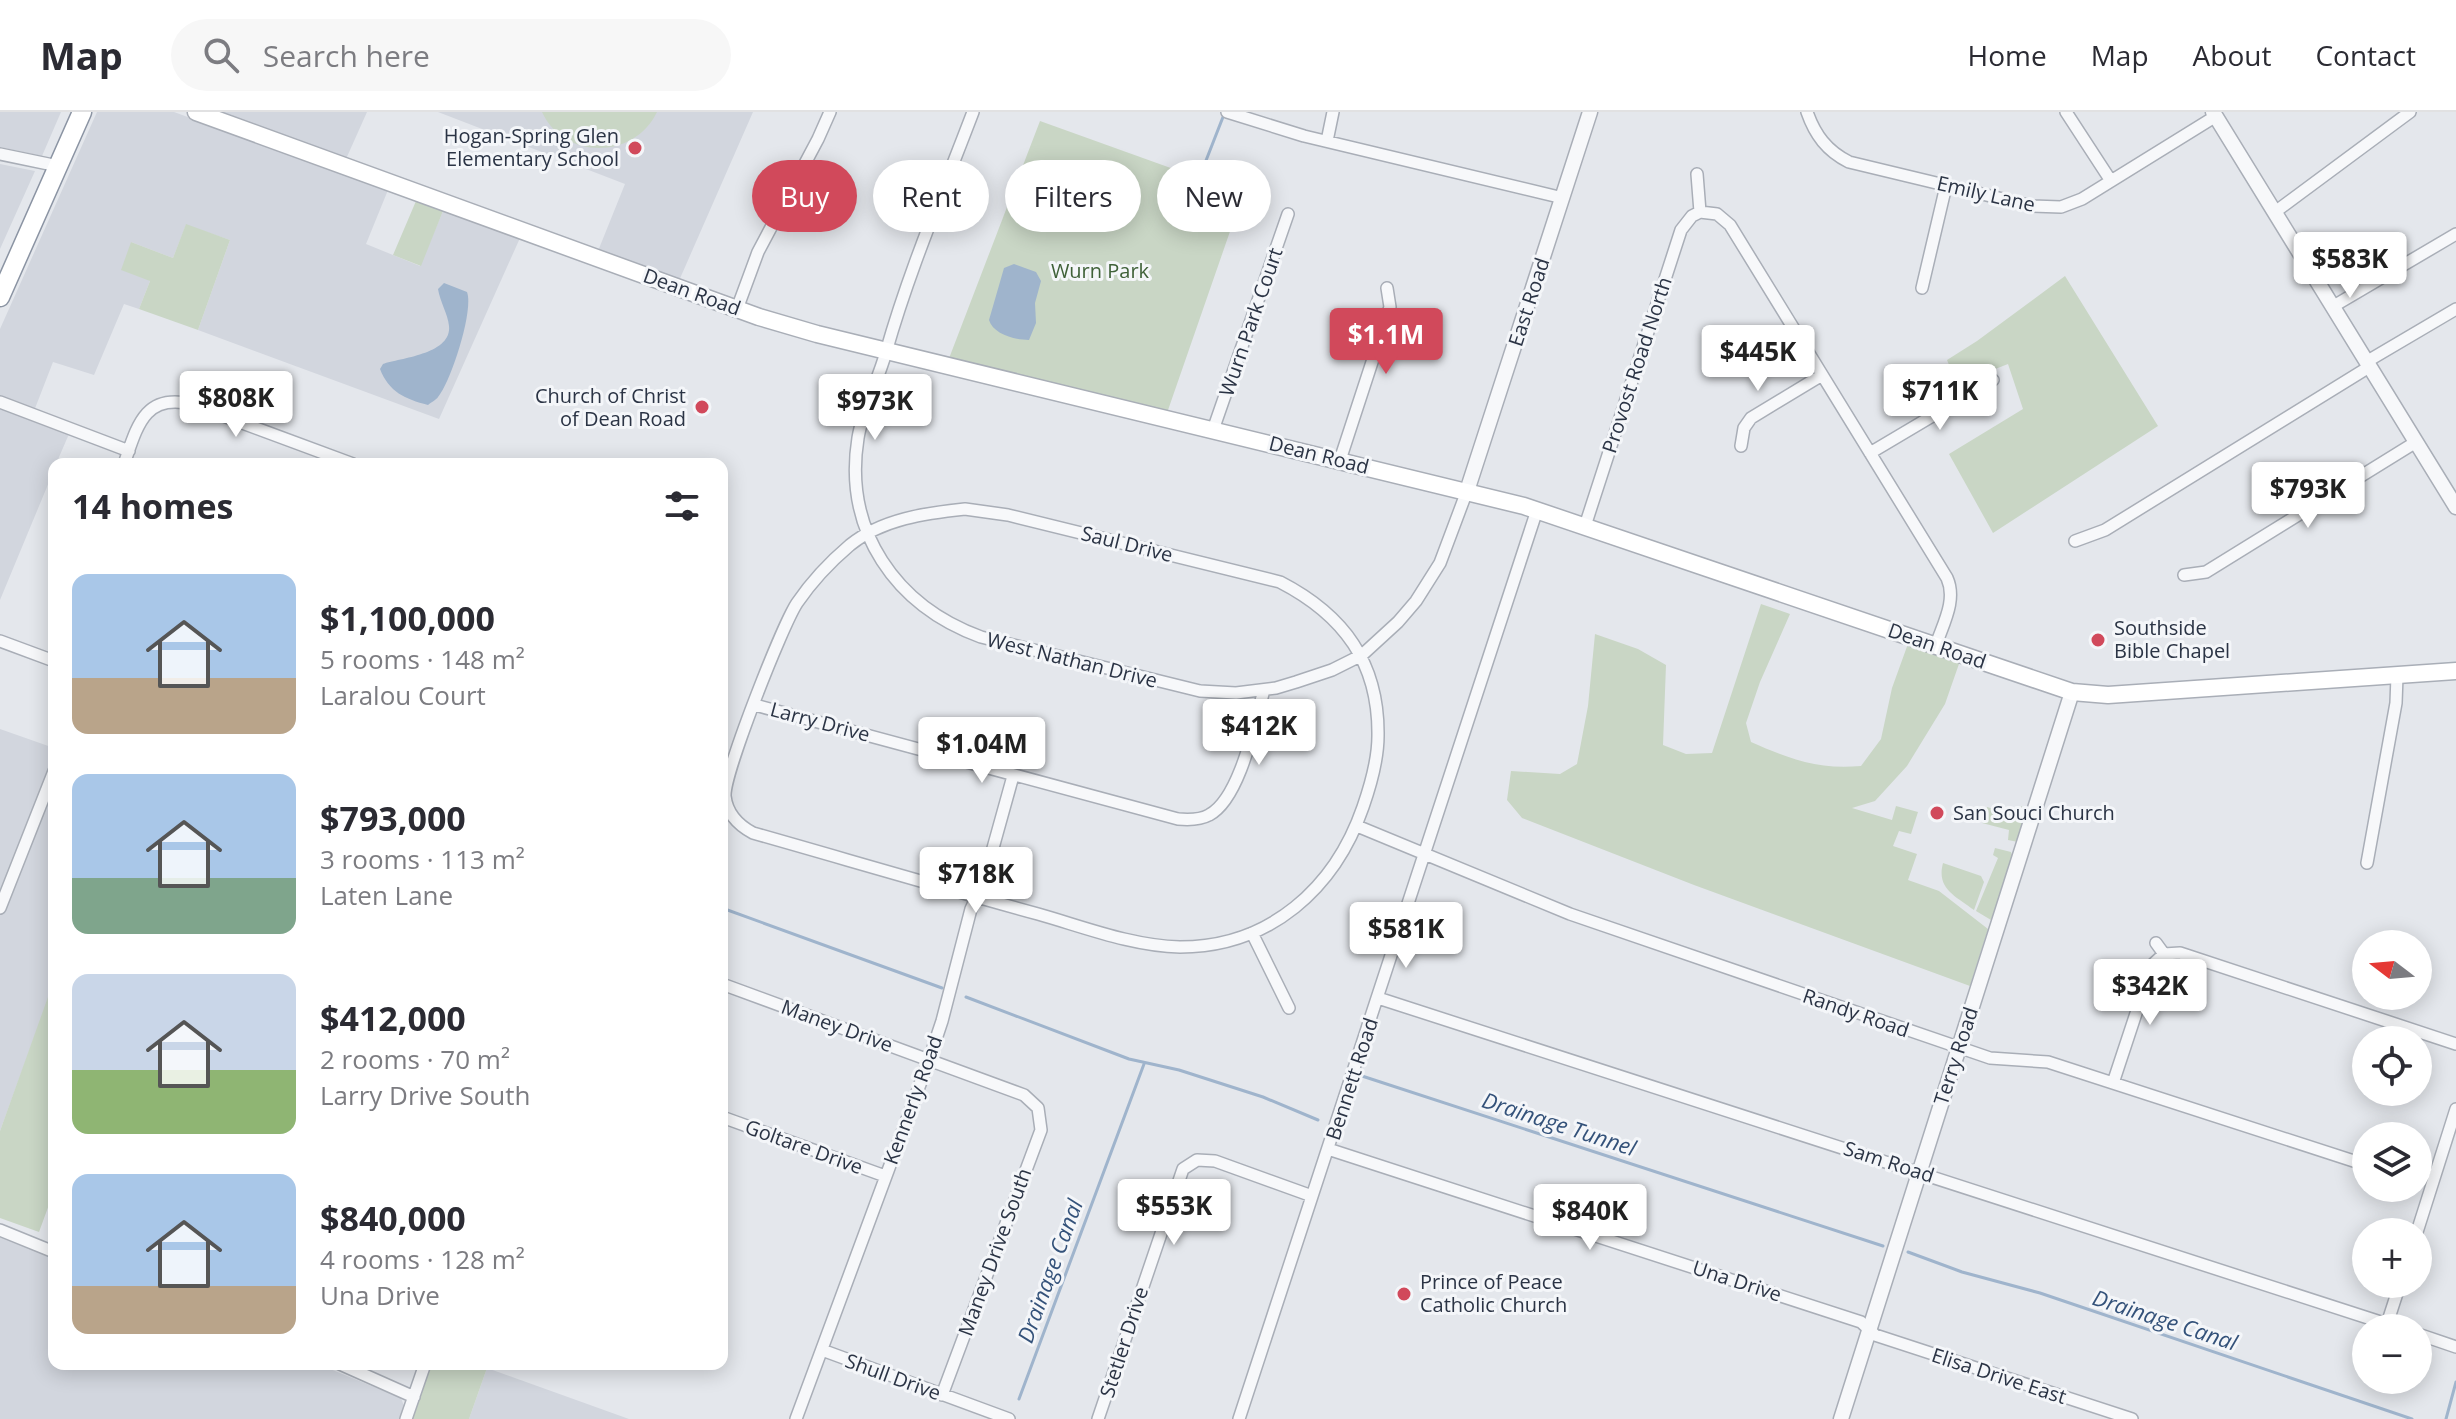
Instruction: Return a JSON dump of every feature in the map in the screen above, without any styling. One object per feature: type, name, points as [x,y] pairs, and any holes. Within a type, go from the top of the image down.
[{"type":"highway","points":[[0,297],[82,112]]},
{"type":"main road","name":"Dean Road","points":[[196,112],[737,309],[817,334],[1537,510],[2072,692],[2108,695],[2456,671]]},
{"type":"street","points":[[737,309],[758,252],[830,112]]},
{"type":"street","points":[[866,535],[856,483],[857,442],[886,350],[973,112]]},
{"type":"street","points":[[1227,112],[1327,141],[1563,198]]},
{"type":"street","points":[[1327,141],[1333,112]]},
{"type":"street","name":"East Road","points":[[1467,491],[1590,112]]},
{"type":"street","name":"Emily Lane","points":[[1807,112],[1818,137],[1837,156],[1849,162],[2050,208],[2082,199],[2215,114]]},
{"type":"street","points":[[2066,112],[2111,181]]},
{"type":"street","points":[[2275,212],[2410,112]]},
{"type":"street","points":[[2215,114],[2456,507]]},
{"type":"street","points":[[0,154],[58,166]]},
{"type":"street","points":[[1697,174],[1700,212],[1717,214],[1725,219],[1950,584],[1951,601],[1936,645]]},
{"type":"street","points":[[1922,288],[1946,186]]},
{"type":"street","name":"Provost Road North","points":[[1585,526],[1681,230],[1692,216],[1700,212]]},
{"type":"street","name":"Wurn Park Court","points":[[1213,430],[1288,214]]},
{"type":"street","points":[[2332,307],[2456,234]]},
{"type":"street","points":[[1340,460],[1390,307],[1387,288]]},
{"type":"street","points":[[2075,541],[2105,530],[2456,309]]},
{"type":"street","points":[[1741,446],[1744,428],[1751,418],[1822,375]]},
{"type":"street","points":[[1870,453],[1993,380]]},
{"type":"street","points":[[126,458],[147,413],[154,406],[170,400],[191,404],[337,458]]},
{"type":"street","points":[[0,402],[129,451]]},
{"type":"street","points":[[2184,575],[2206,572],[2416,442]]},
{"type":"street","name":"West Nathan Drive","points":[[866,535],[908,592],[940,618],[967,632],[1181,688],[1236,693],[1264,690],[1320,674],[1362,655],[1398,622],[1430,582],[1451,539],[1467,491]]},
{"type":"street","name":"Bennett Road","points":[[1239,1419],[1537,510]]},
{"type":"street","name":"Saul Drive","points":[[728,776],[795,606],[824,568],[866,535],[899,520],[947,511],[986,511],[1280,582],[1314,602],[1352,640],[1362,655]]},
{"type":"street","points":[[0,641],[48,659]]},
{"type":"street","points":[[977,897],[1160,946],[1213,944],[1252,933],[1277,920],[1310,895],[1341,857],[1357,826],[1368,792],[1378,751],[1376,708],[1362,655]]},
{"type":"street","points":[[2367,863],[2396,703],[2397,676]]},
{"type":"street","name":"Larry Drive","points":[[755,705],[1013,776],[1192,820],[1209,815],[1225,802],[1233,789],[1264,690]]},
{"type":"street","name":"Terry Road","points":[[1841,1419],[2072,692]]},
{"type":"street","name":"Kennerly Road","points":[[796,1419],[929,1060],[971,909],[983,884],[1013,776]]},
{"type":"street","points":[[0,908],[48,786]]},
{"type":"street","name":"Saul Drive","points":[[728,808],[742,827],[753,833],[977,897]]},
{"type":"street","name":"Randy Road","points":[[1357,826],[1584,919],[1959,1047],[1999,1060],[2048,1062],[2352,1160]]},
{"type":"street","points":[[1252,933],[1289,1008]]},
{"type":"street","points":[[2156,943],[2164,954]]},
{"type":"street","points":[[2113,1083],[2152,965],[2164,954],[2180,953],[2456,1044]]},
{"type":"street","name":"Maney Drive","points":[[728,986],[1024,1095],[1038,1108]]},
{"type":"street","name":"Sam Road","points":[[1378,998],[2356,1314]]},
{"type":"street","name":"Maney Drive South","points":[[942,1395],[1041,1130],[1038,1108]]},
{"type":"street","points":[[2432,1186],[2456,1109]]},
{"type":"street","name":"Goltare Drive","points":[[728,1119],[885,1176]]},
{"type":"street","name":"Una Drive","points":[[1328,1149],[1861,1322],[1869,1330]]},
{"type":"street","name":"Stetler Drive","points":[[1098,1419],[1183,1169],[1197,1160],[1215,1161],[1312,1196]]},
{"type":"street","points":[[0,1230],[48,1250]]},
{"type":"street","name":"Elisa Drive East","points":[[1869,1330],[1875,1335],[2132,1419]]},
{"type":"street","points":[[2432,1339],[2456,1347]]},
{"type":"street","name":"Shull Drive","points":[[822,1350],[1009,1419]]},
{"type":"street","points":[[353,1370],[414,1397]]},
{"type":"street","points":[[406,1419],[423,1370]]},
{"type":"shaded area","points":[[0,112],[61,112],[42,156],[0,147]]},
{"type":"shaded area","points":[[97,112],[174,112],[388,190],[366,244],[420,266],[443,211],[520,238],[439,419],[198,330],[230,240],[186,225],[173,258],[131,242],[150,281],[139,309],[124,304],[94,375],[53,362],[34,411],[0,398],[0,329]]},
{"type":"shaded area","points":[[217,112],[367,112],[346,159]]},
{"type":"shaded area","name":"Hogan-Spring Glen Elementary School","points":[[438,112],[753,112],[678,283],[598,251],[625,184]]},
{"type":"shaded area","points":[[0,164],[35,171],[0,249]]},
{"type":"shaded area","points":[[0,408],[69,434],[59,458],[48,458],[48,484],[0,600]]},
{"type":"shaded area","points":[[0,729],[48,746],[48,999],[0,1131]]},
{"type":"shaded area","points":[[0,1235],[48,1254],[48,1370],[333,1370],[401,1398],[404,1406],[399,1419],[0,1419]]},
{"type":"shaded area","points":[[486,1370],[493,1370],[629,1419],[469,1419]]},
{"type":"green space","points":[[542,112],[657,112],[646,128],[632,139],[616,146],[599,148],[582,146],[566,139],[552,128]]},
{"type":"green space","name":"Wurn Park","points":[[1040,121],[1157,163],[1157,232],[1230,232],[1167,413],[948,361],[1005,212],[1005,232],[1141,232],[1141,160],[1025,160]]},
{"type":"green space","points":[[416,201],[443,211],[421,266],[393,255]]},
{"type":"green space","points":[[186,224],[230,240],[198,330],[139,309],[150,281],[121,270],[131,242],[173,258]]},
{"type":"green space","points":[[2065,276],[2158,426],[1993,533],[1949,454],[2023,409],[2008,364],[1957,384],[1947,360]]},
{"type":"green space","points":[[1761,604],[1790,614],[1746,723],[1751,742],[1804,762],[1861,766],[1881,739],[1892,688],[1909,641],[1960,661],[1945,704],[1907,766],[1875,801],[1852,808],[1892,820],[1896,806],[1918,812],[1911,834],[1899,831],[1893,846],[1917,854],[1908,880],[1939,891],[1988,929],[1970,986],[1522,818],[1507,800],[1511,771],[1560,774],[1577,764],[1588,706],[1595,634],[1638,649],[1666,665],[1663,745],[1686,754],[1712,753]]},
{"type":"green space","points":[[2021,806],[2026,810],[2027,818],[2018,842],[2008,840],[2009,830],[1982,823],[1987,807],[2017,816]]},
{"type":"green space","points":[[1995,848],[2011,852],[2013,858],[1991,920],[1976,911],[1998,858],[1993,855]]},
{"type":"green space","points":[[1943,863],[1981,876],[1984,882],[1974,910],[1945,886]]},
{"type":"green space","points":[[48,997],[48,1207],[39,1232],[0,1218],[0,1131]]},
{"type":"green space","points":[[428,1370],[486,1370],[469,1419],[411,1419]]},
{"type":"water","points":[[1014,264],[1036,272],[1041,281],[1035,303],[1036,323],[1029,340],[1005,335],[995,329],[989,320],[1004,268]]},
{"type":"water","points":[[444,283],[467,292],[467,314],[449,377],[438,397],[428,405],[399,393],[388,383],[380,369],[383,364],[434,349],[448,335],[449,326],[438,289]]},
{"type":"waterway","points":[[1206,160],[1223,117]]},
{"type":"waterway","name":"Drainage Canal","points":[[728,910],[942,988]]},
{"type":"waterway","name":"Drainage Canal","points":[[966,997],[1129,1059],[1179,1070],[1263,1097],[1318,1120]]},
{"type":"waterway","name":"Drainage Canal","points":[[1019,1399],[1144,1064]]},
{"type":"waterway","name":"Drainage Tunnel","points":[[1362,1076],[1883,1246]]},
{"type":"waterway","name":"Drainage Canal","points":[[1908,1252],[1962,1272],[2040,1293],[2412,1419]]},
{"type":"waterway","name":"Drainage Canal","points":[[2446,1419],[2456,1382]]},
{"type":"place","name":"Hogan-Spring Glen Elementary School","points":[[635,148]]},
{"type":"place","name":"Church of Christ of Dean Road","points":[[702,407]]},
{"type":"place","name":"Southside Bible Chapel","points":[[2098,640]]},
{"type":"place","name":"San Souci Church","points":[[1937,813]]},
{"type":"place","name":"Prince of Peace Catholic Church","points":[[1404,1294]]}]
